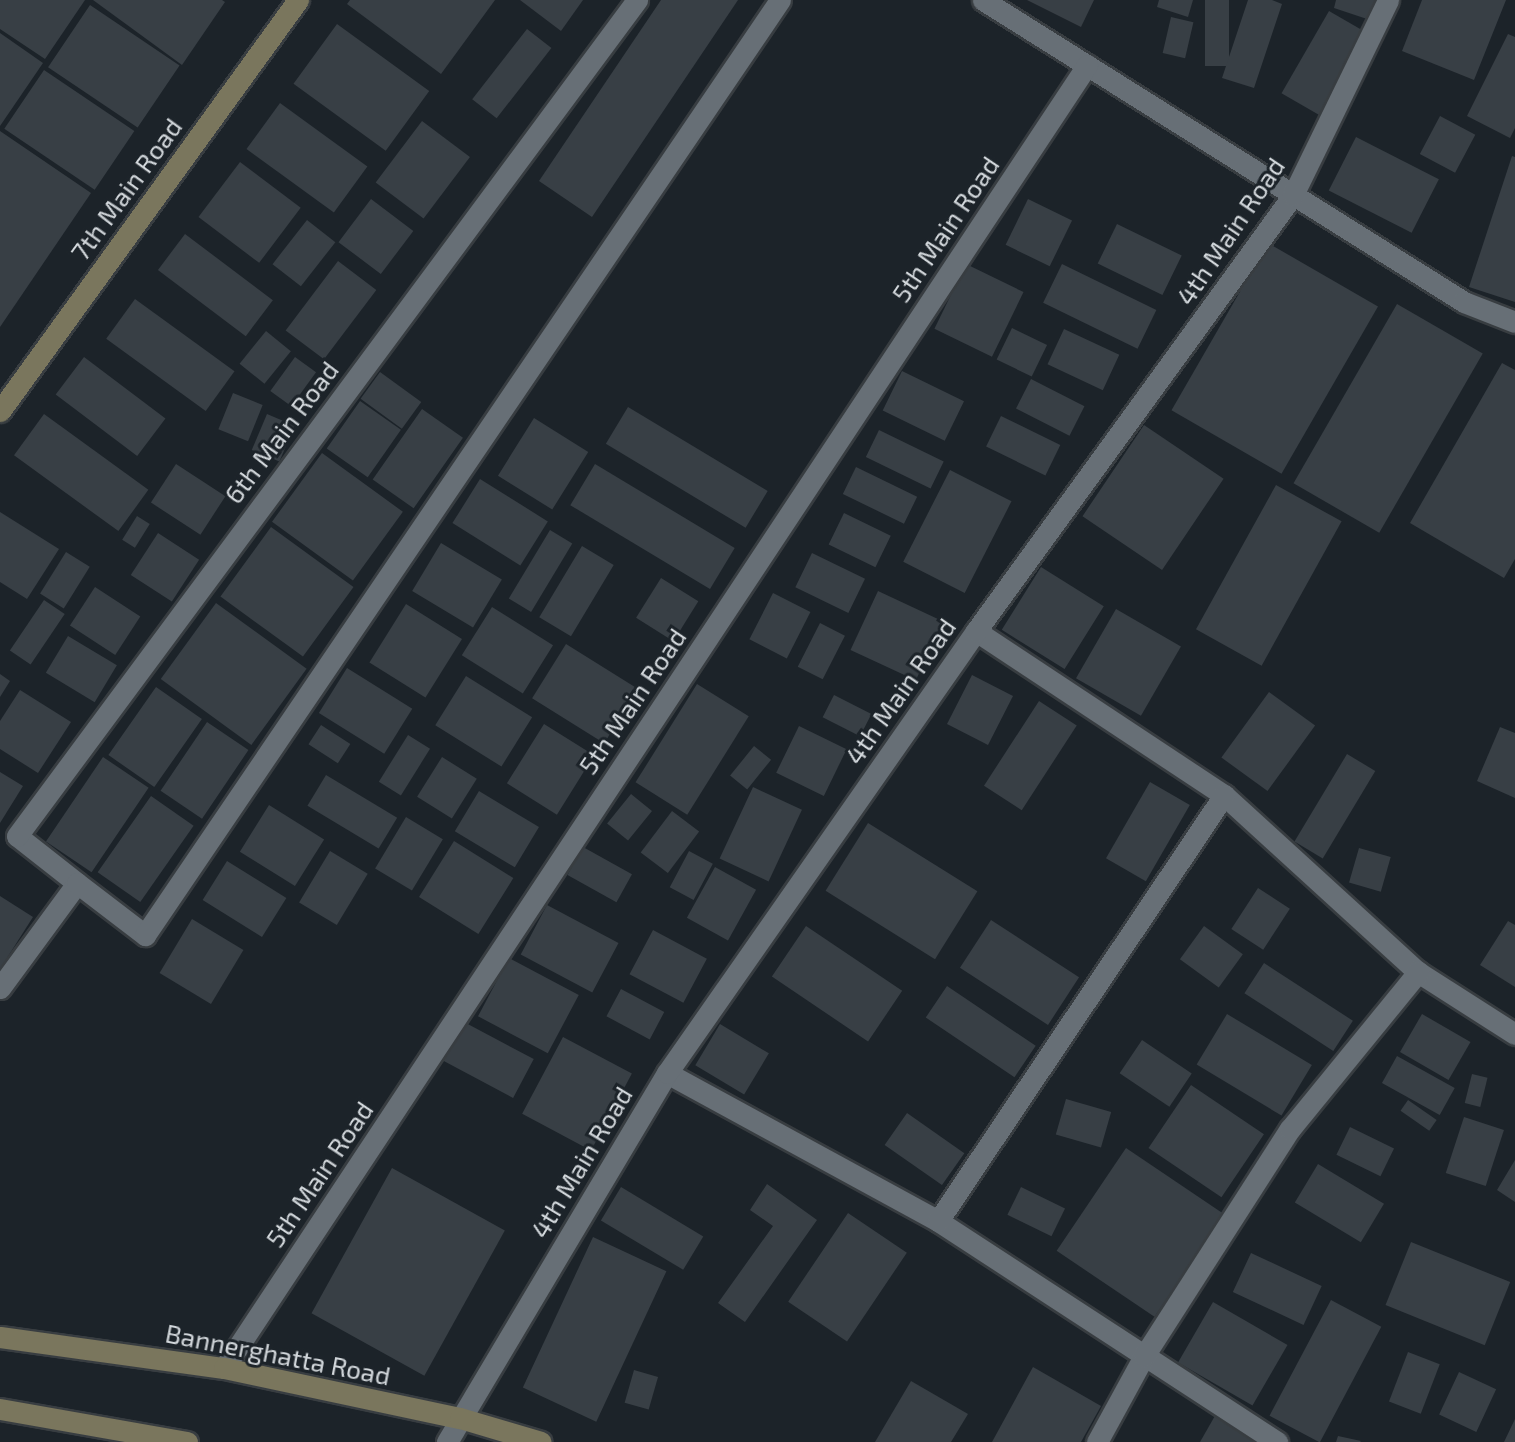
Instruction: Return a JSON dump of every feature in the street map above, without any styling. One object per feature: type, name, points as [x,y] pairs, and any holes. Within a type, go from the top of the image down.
[{"type":"main road","name":"7th Main Road","points":[[3,402],[298,0]]},
{"type":"main road","name":"Bannerghatta Road","points":[[0,1337],[224,1368],[460,1418],[541,1442]]},
{"type":"main road","points":[[0,1409],[187,1442]]},
{"type":"street","name":"6th Main Road","points":[[77,883],[17,836],[637,0]]},
{"type":"street","points":[[0,988],[77,883],[145,935],[780,0]]},
{"type":"street","points":[[983,0],[1464,302],[1515,322]]},
{"type":"street","name":"4th Main Road","points":[[447,1442],[667,1073],[976,631],[1293,195],[1388,0]]},
{"type":"street","name":"5th Main Road","points":[[224,1368],[1087,65]]},
{"type":"street","points":[[976,631],[1224,795],[1418,972],[1515,1034]]},
{"type":"street","points":[[938,1221],[1224,795]]},
{"type":"street","points":[[1097,1442],[1144,1356],[1290,1129],[1418,972]]},
{"type":"street","points":[[667,1073],[938,1221],[1277,1442]]},
{"type":"building","points":[[0,0],[85,0],[45,59],[0,29]]},
{"type":"building","points":[[93,0],[222,0],[225,2],[182,65]]},
{"type":"building","points":[[350,0],[495,0],[441,74],[347,4]]},
{"type":"building","points":[[520,0],[583,0],[561,31]]},
{"type":"building","points":[[661,0],[738,0],[592,217],[539,181]]},
{"type":"building","points":[[1027,0],[1094,0],[1081,27]]},
{"type":"building","points":[[1159,0],[1193,0],[1188,17],[1157,7]]},
{"type":"building","points":[[1205,0],[1229,0],[1229,66],[1205,66]]},
{"type":"building","points":[[1248,0],[1272,0],[1282,4],[1254,88],[1222,78]]},
{"type":"building","points":[[1336,0],[1380,0],[1373,21],[1334,8]]},
{"type":"building","points":[[1422,0],[1506,0],[1474,80],[1402,51]]},
{"type":"building","points":[[90,5],[180,65],[138,128],[48,67]]},
{"type":"building","points":[[1329,11],[1366,32],[1319,115],[1282,93]]},
{"type":"building","points":[[1171,17],[1193,22],[1185,58],[1163,53]]},
{"type":"building","points":[[337,24],[429,91],[386,151],[294,84]]},
{"type":"building","points":[[527,29],[551,48],[497,118],[472,99]]},
{"type":"building","points":[[0,33],[43,63],[0,126]]},
{"type":"building","points":[[1508,34],[1515,37],[1515,128],[1510,138],[1467,116]]},
{"type":"building","points":[[44,70],[134,131],[95,190],[4,129]]},
{"type":"building","points":[[280,103],[367,166],[334,213],[246,149]]},
{"type":"building","points":[[1440,116],[1475,135],[1455,173],[1420,154]]},
{"type":"building","points":[[422,121],[470,157],[424,219],[376,182]]},
{"type":"building","points":[[0,131],[91,193],[0,327]]},
{"type":"building","points":[[1356,137],[1439,179],[1412,233],[1329,190]]},
{"type":"building","points":[[1512,156],[1515,157],[1515,302],[1469,287]]},
{"type":"building","points":[[240,162],[301,208],[259,263],[198,217]]},
{"type":"building","points":[[371,199],[413,231],[381,274],[339,242]]},
{"type":"building","points":[[1028,199],[1072,220],[1050,266],[1006,245]]},
{"type":"building","points":[[307,220],[335,242],[301,286],[273,264]]},
{"type":"building","points":[[1117,224],[1182,256],[1162,295],[1098,264]]},
{"type":"building","points":[[185,234],[273,300],[246,336],[158,270]]},
{"type":"building","points":[[1268,243],[1378,306],[1281,474],[1172,410]]},
{"type":"building","points":[[338,261],[376,290],[324,359],[286,330]]},
{"type":"building","points":[[966,264],[1024,292],[992,357],[934,329]]},
{"type":"building","points":[[1062,264],[1156,310],[1138,349],[1043,303]]},
{"type":"building","points":[[135,299],[235,371],[206,411],[106,339]]},
{"type":"building","points":[[1397,304],[1483,354],[1379,533],[1294,483]]},
{"type":"building","points":[[1012,328],[1047,345],[1032,377],[997,359]]},
{"type":"building","points":[[1064,329],[1119,355],[1103,390],[1048,364]]},
{"type":"building","points":[[266,331],[291,351],[264,384],[240,364]]},
{"type":"building","points":[[84,357],[165,418],[137,456],[56,395]]},
{"type":"building","points":[[295,357],[316,372],[291,406],[270,391]]},
{"type":"building","points":[[1502,363],[1515,370],[1515,559],[1504,578],[1410,523]]},
{"type":"building","points":[[902,371],[964,401],[945,441],[883,411]]},
{"type":"building","points":[[380,372],[421,402],[402,429],[361,399]]},
{"type":"building","points":[[1031,379],[1084,406],[1069,436],[1016,408]]},
{"type":"building","points":[[233,393],[263,405],[248,441],[218,429]]},
{"type":"building","points":[[360,401],[401,430],[368,477],[327,449]]},
{"type":"building","points":[[628,407],[768,491],[746,528],[606,444]]},
{"type":"building","points":[[422,409],[463,438],[414,508],[373,479]]},
{"type":"building","points":[[44,414],[148,490],[118,531],[14,455]]},
{"type":"building","points":[[267,414],[295,426],[279,462],[252,450]]},
{"type":"building","points":[[1001,416],[1060,445],[1045,475],[986,447]]},
{"type":"building","points":[[534,418],[588,452],[552,510],[498,476]]},
{"type":"building","points":[[1144,425],[1224,479],[1162,570],[1082,516]]},
{"type":"building","points":[[879,430],[944,462],[931,489],[866,457]]},
{"type":"building","points":[[322,453],[403,512],[353,581],[272,522]]},
{"type":"building","points":[[176,464],[225,496],[200,535],[151,503]]},
{"type":"building","points":[[595,464],[735,548],[710,589],[570,505]]},
{"type":"building","points":[[856,467],[917,497],[904,524],[843,494]]},
{"type":"building","points":[[950,470],[1011,501],[965,593],[903,562]]},
{"type":"building","points":[[480,479],[548,521],[520,565],[452,523]]},
{"type":"building","points":[[1276,485],[1342,521],[1262,666],[1196,629]]},
{"type":"building","points":[[0,512],[59,549],[27,599],[0,582]]},
{"type":"building","points":[[844,513],[891,536],[875,567],[829,544]]},
{"type":"building","points":[[137,516],[150,524],[135,548],[122,540]]},
{"type":"building","points":[[271,527],[354,587],[303,657],[220,597]]},
{"type":"building","points":[[550,530],[572,543],[531,612],[509,599]]},
{"type":"building","points":[[158,533],[199,560],[172,602],[131,575]]},
{"type":"building","points":[[441,543],[502,580],[473,628],[412,591]]},
{"type":"building","points":[[582,546],[614,565],[571,636],[539,617]]},
{"type":"building","points":[[66,552],[90,567],[64,608],[40,594]]},
{"type":"building","points":[[812,553],[865,579],[848,613],[795,587]]},
{"type":"building","points":[[1041,567],[1104,606],[1065,669],[1002,630]]},
{"type":"building","points":[[661,578],[698,601],[673,641],[636,618]]},
{"type":"building","points":[[95,587],[140,616],[115,655],[70,626]]},
{"type":"building","points":[[878,591],[943,621],[916,680],[851,650]]},
{"type":"building","points":[[773,593],[810,612],[787,658],[749,639]]},
{"type":"building","points":[[44,600],[65,614],[31,665],[10,651]]},
{"type":"building","points":[[216,603],[307,669],[251,745],[161,679]]},
{"type":"building","points":[[406,604],[462,639],[425,697],[369,663]]},
{"type":"building","points":[[492,607],[553,645],[523,693],[462,655]]},
{"type":"building","points":[[1116,609],[1181,646],[1141,716],[1076,678]]},
{"type":"building","points":[[820,623],[845,636],[823,679],[798,667]]},
{"type":"building","points":[[68,636],[117,665],[95,702],[46,673]]},
{"type":"building","points":[[566,644],[638,689],[604,743],[532,698]]},
{"type":"building","points":[[347,668],[412,709],[384,754],[319,713]]},
{"type":"building","points":[[0,674],[10,681],[0,697]]},
{"type":"building","points":[[972,675],[1013,696],[988,745],[947,724]]},
{"type":"building","points":[[466,676],[532,717],[501,767],[435,725]]},
{"type":"building","points":[[697,684],[749,716],[687,815],[636,782]]},
{"type":"building","points":[[156,687],[202,719],[154,787],[108,755]]},
{"type":"building","points":[[20,690],[71,722],[38,773],[0,749],[0,721]]},
{"type":"building","points":[[1269,692],[1315,726],[1268,791],[1221,758]]},
{"type":"building","points":[[834,695],[871,714],[860,736],[823,717]]},
{"type":"building","points":[[1039,701],[1077,726],[1022,810],[984,786]]},
{"type":"building","points":[[207,722],[248,750],[202,819],[161,791]]},
{"type":"building","points":[[544,724],[594,755],[557,815],[507,783]]},
{"type":"building","points":[[321,725],[350,744],[338,763],[308,744]]},
{"type":"building","points":[[799,726],[847,749],[824,796],[776,773]]},
{"type":"building","points":[[1500,727],[1515,733],[1515,798],[1477,781]]},
{"type":"building","points":[[408,735],[430,749],[401,795],[379,782]]},
{"type":"building","points":[[754,746],[771,760],[747,789],[730,776]]},
{"type":"building","points":[[1347,754],[1375,771],[1323,858],[1294,841]]},
{"type":"building","points":[[103,757],[149,788],[92,872],[46,842]]},
{"type":"building","points":[[442,757],[477,779],[452,819],[417,797]]},
{"type":"building","points":[[0,772],[23,786],[0,823]]},
{"type":"building","points":[[326,775],[397,818],[379,849],[307,806]]},
{"type":"building","points":[[1150,782],[1190,805],[1146,881],[1106,858]]},
{"type":"building","points":[[753,787],[802,810],[769,881],[720,859]]},
{"type":"building","points":[[479,791],[539,827],[515,867],[455,831]]},
{"type":"building","points":[[631,794],[652,811],[628,841],[607,824]]},
{"type":"building","points":[[151,796],[194,826],[140,902],[98,872]]},
{"type":"building","points":[[269,805],[324,839],[295,886],[240,852]]},
{"type":"building","points":[[672,811],[699,831],[668,873],[641,853]]},
{"type":"building","points":[[406,817],[443,839],[412,891],[375,868]]},
{"type":"building","points":[[868,823],[977,891],[935,959],[826,891]]},
{"type":"building","points":[[454,841],[513,878],[478,934],[419,897]]},
{"type":"building","points":[[583,847],[632,874],[616,902],[567,875]]},
{"type":"building","points":[[1359,848],[1391,857],[1381,892],[1349,883]]},
{"type":"building","points":[[330,851],[368,874],[337,925],[299,902]]},
{"type":"building","points":[[689,851],[713,864],[694,900],[670,887]]},
{"type":"building","points":[[227,861],[286,898],[262,937],[203,900]]},
{"type":"building","points":[[715,867],[756,890],[728,941],[687,918]]},
{"type":"building","points":[[1258,888],[1290,909],[1263,950],[1231,929]]},
{"type":"building","points":[[0,896],[33,917],[0,969]]},
{"type":"building","points":[[547,905],[619,943],[592,992],[521,954]]},
{"type":"building","points":[[192,919],[243,950],[211,1004],[160,973]]},
{"type":"building","points":[[991,920],[1079,977],[1048,1025],[960,968]]},
{"type":"building","points":[[1508,921],[1515,925],[1515,987],[1480,965]]},
{"type":"building","points":[[806,926],[902,991],[868,1041],[772,977]]},
{"type":"building","points":[[1204,926],[1243,954],[1219,987],[1180,959]]},
{"type":"building","points":[[653,930],[707,959],[683,1003],[630,974]]},
{"type":"building","points":[[509,958],[579,995],[548,1053],[478,1016]]},
{"type":"building","points":[[1264,963],[1353,1021],[1333,1051],[1244,993]]},
{"type":"building","points":[[947,986],[1036,1046],[1014,1077],[926,1018]]},
{"type":"building","points":[[621,989],[664,1012],[650,1039],[606,1016]]},
{"type":"building","points":[[1227,1014],[1312,1065],[1281,1116],[1197,1065]]},
{"type":"building","points":[[1422,1014],[1470,1042],[1448,1080],[1400,1052]]},
{"type":"building","points":[[464,1022],[534,1059],[513,1098],[443,1061]]},
{"type":"building","points":[[720,1024],[769,1053],[744,1095],[695,1065]]},
{"type":"building","points":[[563,1037],[632,1074],[591,1150],[522,1114]]},
{"type":"building","points":[[1142,1040],[1192,1074],[1169,1107],[1120,1073]]},
{"type":"building","points":[[1397,1056],[1455,1088],[1440,1115],[1382,1083]]},
{"type":"building","points":[[1472,1074],[1488,1078],[1480,1107],[1465,1103]]},
{"type":"building","points":[[1191,1085],[1264,1134],[1221,1197],[1149,1148]]},
{"type":"building","points":[[1066,1099],[1111,1112],[1101,1148],[1056,1135]]},
{"type":"building","points":[[1408,1100],[1437,1120],[1429,1131],[1401,1111]]},
{"type":"building","points":[[907,1113],[964,1153],[942,1185],[885,1145]]},
{"type":"building","points":[[1464,1117],[1504,1130],[1486,1186],[1446,1173]]},
{"type":"building","points":[[1350,1127],[1394,1148],[1380,1176],[1336,1155]]},
{"type":"building","points":[[1126,1148],[1224,1214],[1154,1317],[1057,1251]]},
{"type":"building","points":[[1515,1160],[1515,1202],[1497,1190]]},
{"type":"building","points":[[1318,1164],[1384,1204],[1361,1242],[1295,1203]]},
{"type":"building","points":[[392,1168],[505,1231],[424,1376],[312,1313]]},
{"type":"building","points":[[767,1184],[817,1220],[745,1322],[718,1303],[773,1226],[750,1210]]},
{"type":"building","points":[[621,1187],[703,1236],[683,1270],[601,1220]]},
{"type":"building","points":[[1021,1187],[1065,1208],[1051,1236],[1007,1215]]},
{"type":"building","points":[[848,1213],[907,1253],[847,1341],[788,1302]]},
{"type":"building","points":[[593,1237],[666,1271],[596,1422],[523,1387]]},
{"type":"building","points":[[1411,1242],[1510,1282],[1485,1345],[1386,1305]]},
{"type":"building","points":[[1251,1253],[1322,1286],[1304,1325],[1233,1292]]},
{"type":"building","points":[[1331,1300],[1381,1327],[1320,1442],[1269,1416]]},
{"type":"building","points":[[1213,1302],[1287,1345],[1252,1406],[1178,1363]]},
{"type":"building","points":[[1408,1352],[1440,1364],[1421,1414],[1389,1401]]},
{"type":"building","points":[[1033,1367],[1101,1406],[1081,1442],[992,1442]]},
{"type":"building","points":[[634,1370],[658,1377],[649,1410],[625,1403]]},
{"type":"building","points":[[1459,1372],[1496,1389],[1476,1432],[1439,1415]]},
{"type":"building","points":[[911,1381],[968,1414],[951,1442],[875,1442]]},
{"type":"building","points":[[1216,1414],[1266,1442],[1200,1442]]},
{"type":"building","points":[[1515,1419],[1515,1442],[1504,1442]]},
{"type":"building","points":[[1338,1436],[1361,1441],[1336,1442]]}]
